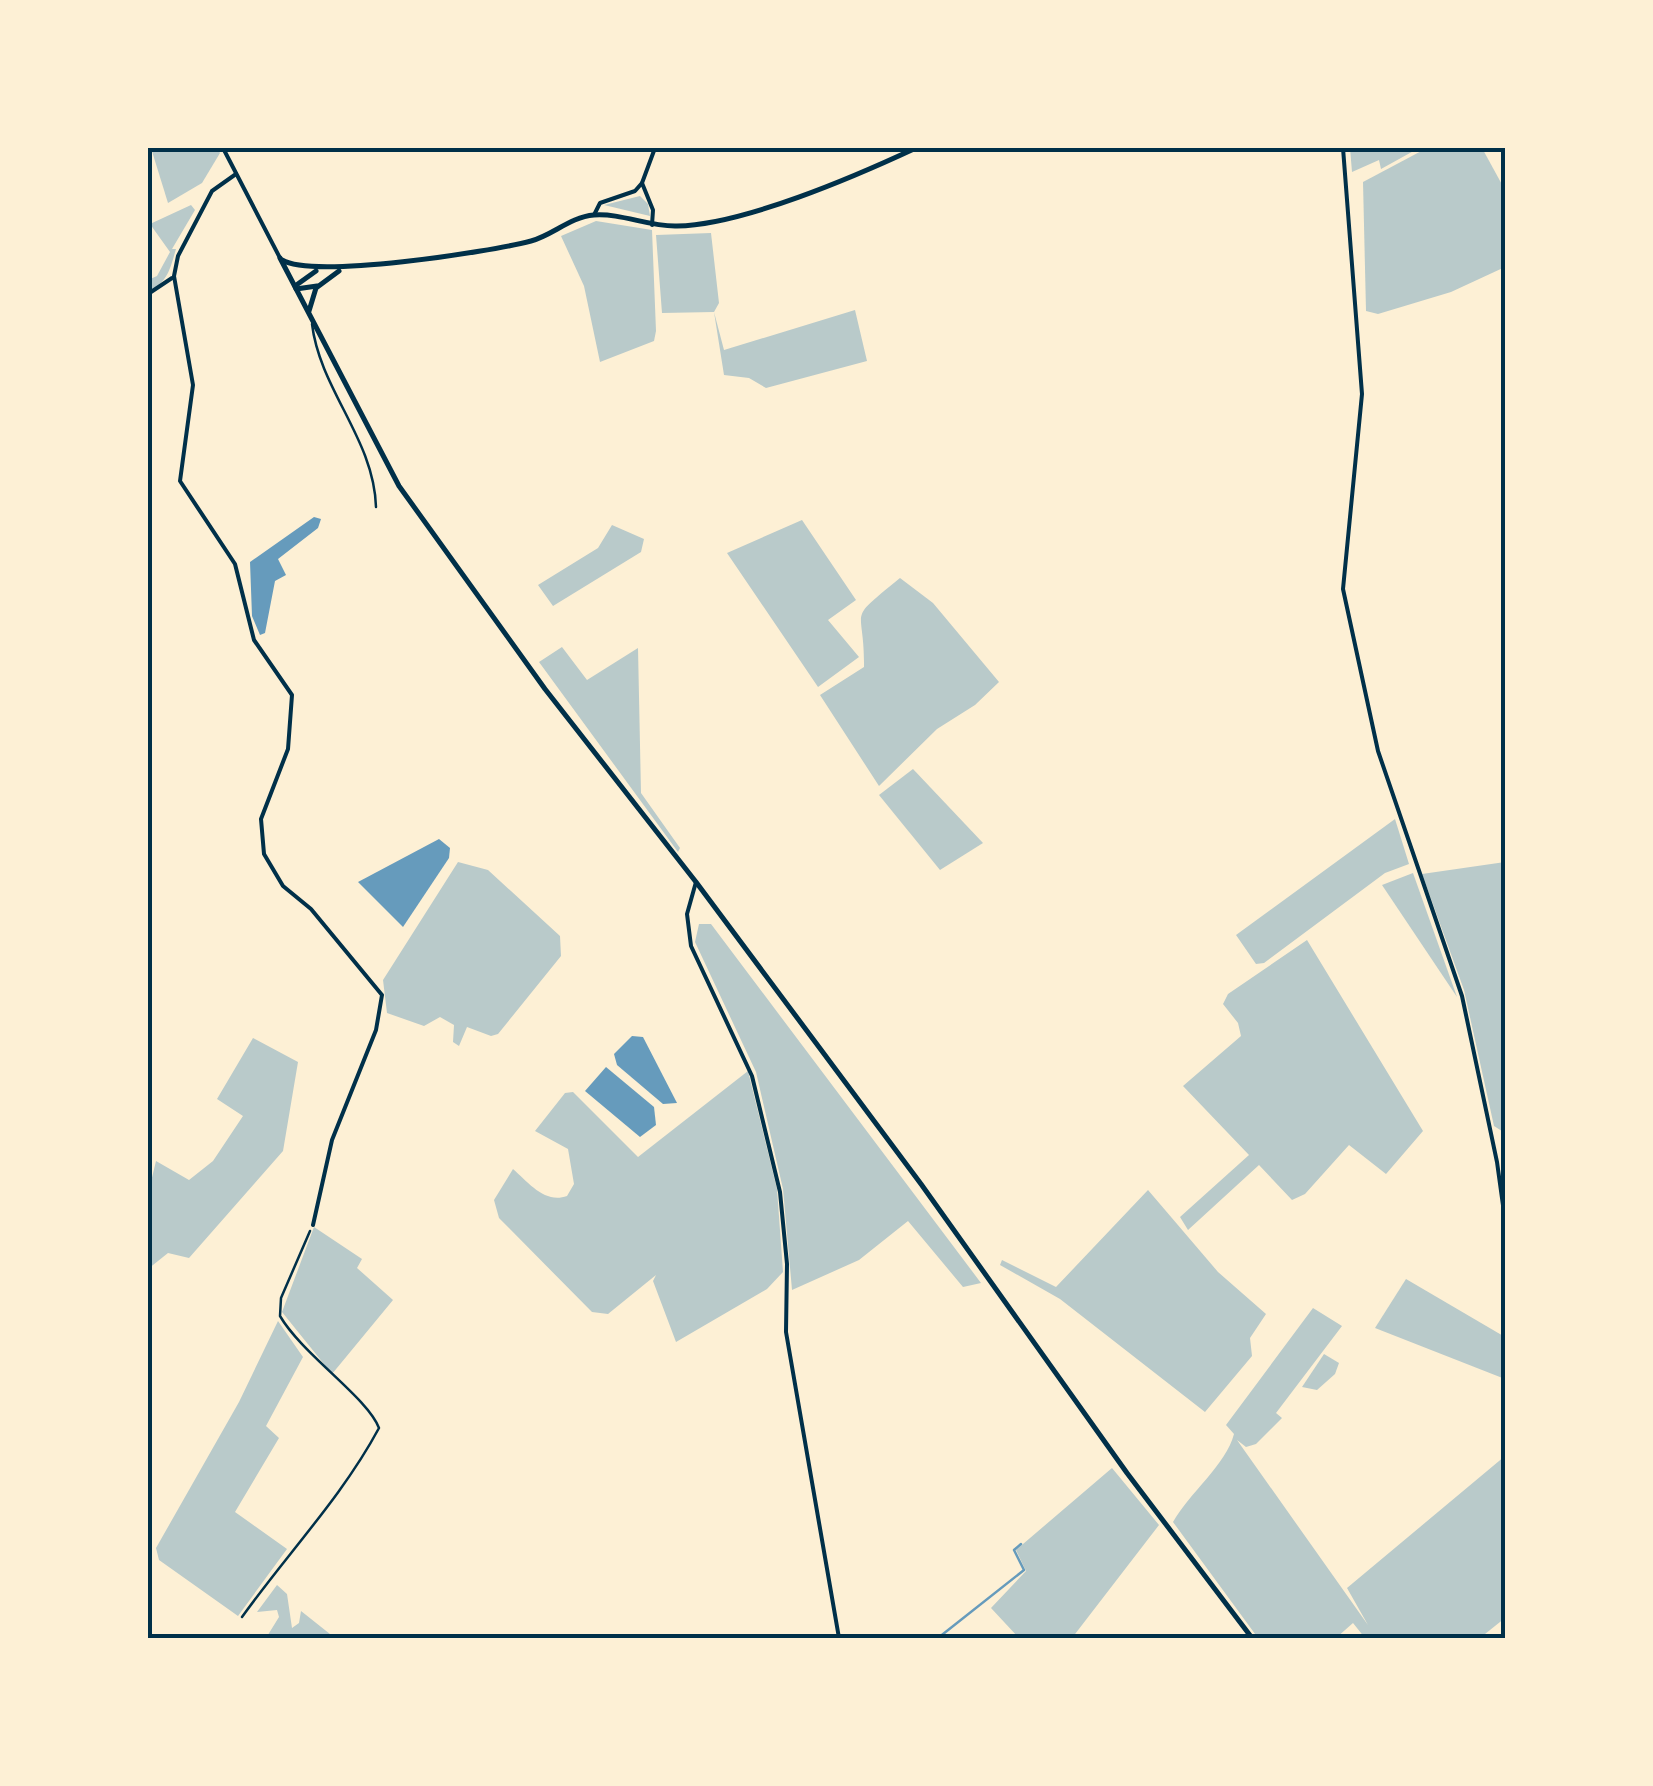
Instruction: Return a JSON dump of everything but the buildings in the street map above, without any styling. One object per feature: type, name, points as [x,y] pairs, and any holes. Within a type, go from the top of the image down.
[{"type":"street","points":[[223,148],[399,486],[545,689],[696,882],[1252,1638]]},
{"type":"street","points":[[594,215],[600,203],[635,191],[642,184],[655,148]]},
{"type":"street","points":[[280,258],[293,266],[346,268],[535,240],[594,215],[679,226],[746,214],[916,148]]},
{"type":"street","points":[[1344,148],[1362,394],[1343,589],[1378,752],[1462,996],[1497,1162],[1506,1227]]},
{"type":"street","points":[[236,174],[212,191],[178,256],[174,276],[193,385],[180,481],[235,564],[254,640],[292,694],[288,749],[261,819],[260,842],[275,876],[312,909],[382,995],[376,1030],[332,1140],[312,1225]]},
{"type":"street","points":[[642,184],[652,210],[652,225]]},
{"type":"street","points":[[295,288],[310,290],[346,268]]},
{"type":"street","points":[[295,288],[310,272],[323,269]]},
{"type":"street","points":[[148,294],[174,276]]},
{"type":"street","points":[[310,316],[320,283]]},
{"type":"street","points":[[696,882],[687,914],[691,946],[752,1076],[780,1192],[787,1264],[786,1332],[839,1638]]},
{"type":"lane","points":[[310,316],[321,363],[372,465],[376,507]]},
{"type":"path","points":[[242,1617],[282,1560],[300,1545],[379,1428],[374,1416],[293,1336],[280,1316],[281,1298],[312,1225]]},
{"type":"shaded area","points":[[151,148],[217,148],[220,153],[202,183],[168,203]]},
{"type":"shaded area","points":[[1350,148],[1419,148],[1381,169],[1379,160],[1352,172]]},
{"type":"shaded area","points":[[1427,148],[1482,148],[1505,190],[1505,267],[1451,292],[1378,314],[1366,311],[1363,182]]},
{"type":"shaded area","points":[[640,196],[648,204],[650,216],[604,205]]},
{"type":"shaded area","points":[[191,205],[195,210],[172,249],[176,249],[167,274],[148,292],[148,280],[157,276],[170,252],[150,224]]},
{"type":"shaded area","points":[[596,221],[652,230],[656,331],[654,341],[600,362],[584,286],[561,236]]},
{"type":"shaded area","points":[[711,233],[719,303],[714,312],[662,313],[656,235]]},
{"type":"shaded area","points":[[855,310],[867,361],[766,388],[749,378],[724,375],[714,312],[724,350]]},
{"type":"shaded area","points":[[802,520],[856,600],[828,620],[859,657],[818,687],[727,553]]},
{"type":"shaded area","points":[[612,525],[644,539],[641,552],[553,606],[538,585],[598,548]]},
{"type":"shaded area","points":[[900,578],[933,603],[999,682],[975,705],[937,729],[879,786],[820,695],[864,667],[861,616],[871,602]]},
{"type":"shaded area","points":[[562,647],[587,680],[638,648],[641,793],[680,848],[678,852],[539,662]]},
{"type":"shaded area","points":[[913,769],[983,843],[940,870],[879,795]]},
{"type":"shaded area","points":[[1395,819],[1409,864],[1385,873],[1264,963],[1256,964],[1236,935]]},
{"type":"shaded area","points":[[458,862],[488,870],[560,936],[561,956],[498,1034],[491,1036],[467,1027],[459,1046],[453,1042],[454,1025],[440,1017],[424,1026],[387,1013],[383,980]]},
{"type":"shaded area","points":[[1506,862],[1505,1133],[1494,1126],[1464,990],[1422,874]]},
{"type":"shaded area","points":[[1413,873],[1457,997],[1382,885]]},
{"type":"shaded area","points":[[699,924],[711,924],[981,1283],[963,1287],[908,1221],[859,1260],[792,1290],[783,1189],[756,1072],[695,942]]},
{"type":"shaded area","points":[[1307,940],[1423,1131],[1386,1174],[1349,1145],[1305,1194],[1292,1200],[1259,1165],[1188,1230],[1180,1217],[1249,1155],[1183,1086],[1241,1036],[1238,1023],[1223,1004],[1228,994]]},
{"type":"shaded area","points":[[253,1038],[298,1062],[283,1151],[189,1258],[168,1253],[148,1269],[148,1194],[156,1161],[189,1180],[213,1161],[243,1116],[217,1099]]},
{"type":"shaded area","points":[[748,1071],[777,1189],[783,1272],[767,1289],[676,1342],[653,1281],[656,1275],[608,1314],[592,1312],[499,1218],[494,1200],[513,1169],[538,1191],[552,1197],[567,1196],[574,1184],[568,1149],[535,1131],[565,1093],[573,1092],[638,1157]]},
{"type":"shaded area","points":[[1148,1190],[1218,1272],[1266,1314],[1250,1338],[1252,1356],[1205,1412],[1060,1299],[1000,1265],[1002,1260],[1056,1287]]},
{"type":"shaded area","points":[[314,1227],[362,1259],[357,1268],[393,1300],[332,1374],[282,1312]]},
{"type":"shaded area","points":[[1406,1279],[1505,1337],[1505,1379],[1375,1328]]},
{"type":"shaded area","points":[[1313,1308],[1342,1326],[1276,1413],[1282,1418],[1256,1444],[1246,1447],[1237,1440],[1368,1625],[1347,1588],[1505,1456],[1505,1618],[1480,1638],[1365,1638],[1353,1623],[1336,1638],[1258,1638],[1173,1522],[1230,1445],[1234,1434],[1226,1425]]},
{"type":"shaded area","points":[[278,1321],[303,1357],[266,1426],[279,1438],[235,1512],[287,1549],[238,1616],[159,1560],[156,1548],[239,1402]]},
{"type":"shaded area","points":[[1324,1354],[1339,1363],[1335,1374],[1317,1390],[1302,1387]]},
{"type":"shaded area","points":[[1112,1468],[1159,1525],[1072,1638],[1019,1638],[991,1608],[1026,1571],[1016,1550]]},
{"type":"shaded area","points":[[277,1585],[287,1594],[292,1628],[299,1623],[301,1611],[335,1638],[266,1638],[279,1617],[277,1610],[257,1612]]},
{"type":"water","points":[[314,517],[321,519],[318,528],[278,559],[286,575],[275,581],[265,633],[260,635],[252,616],[250,562]]},
{"type":"water","points":[[439,839],[450,848],[449,858],[403,927],[358,882]]},
{"type":"water","points":[[632,1036],[643,1037],[677,1103],[663,1104],[617,1065],[614,1054]]},
{"type":"water","points":[[606,1067],[654,1107],[656,1125],[640,1137],[585,1091]]},
{"type":"waterway","points":[[938,1638],[1024,1570],[1014,1550],[1021,1544]]}]
